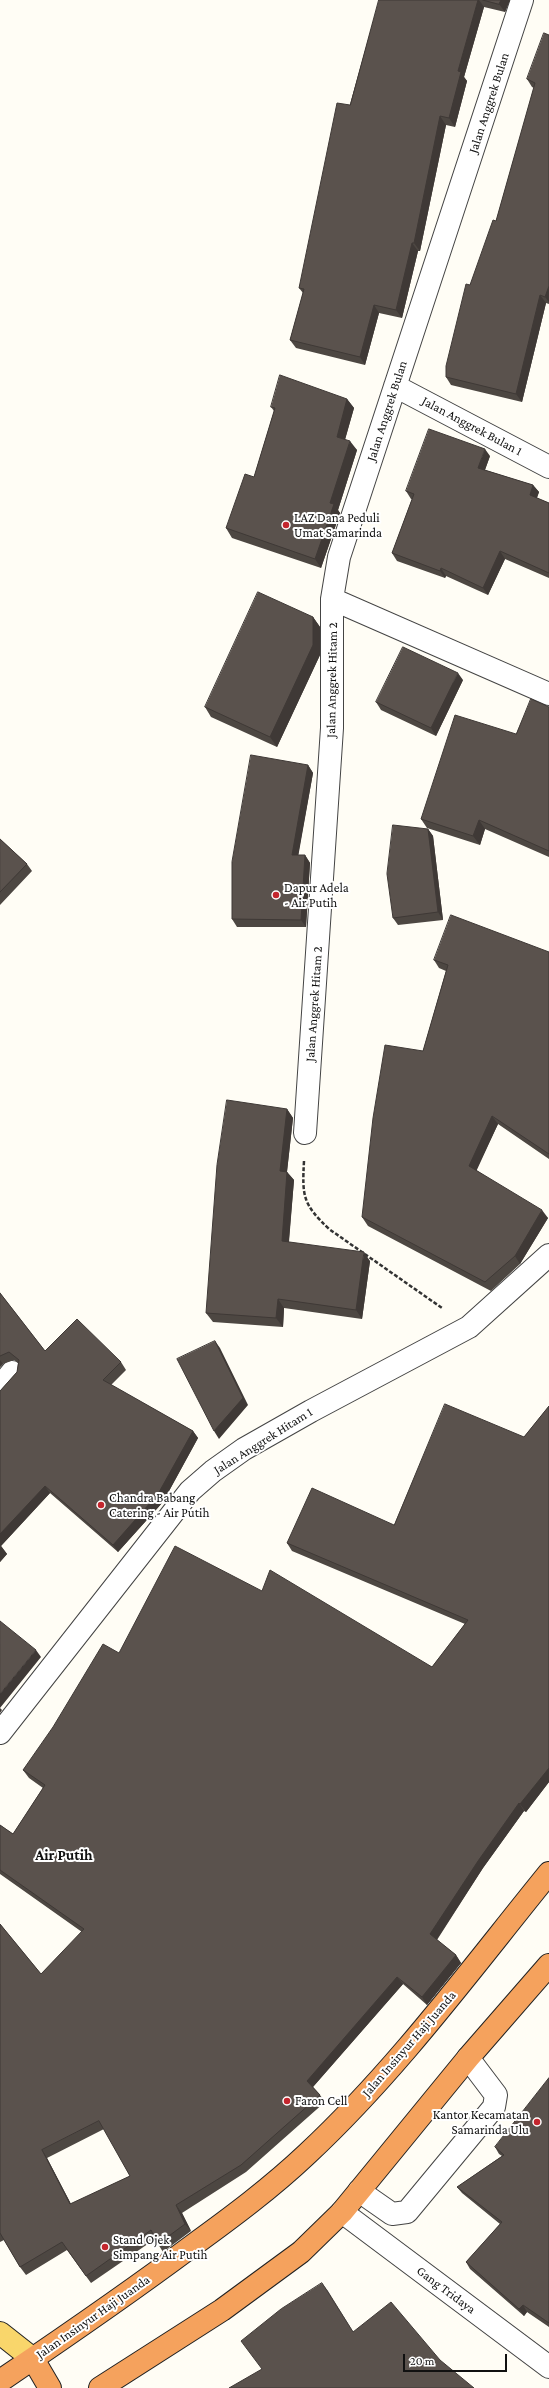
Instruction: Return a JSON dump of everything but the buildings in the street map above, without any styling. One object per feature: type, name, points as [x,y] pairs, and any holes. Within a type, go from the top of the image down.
[{"type":"highway","name":"Jalan Insinyur Haji Juanda","points":[[0,2381],[95,2318],[266,2191],[309,2153],[352,2109],[411,2043],[549,1873]]},
{"type":"highway","points":[[100,2388],[228,2306],[301,2252],[342,2212],[468,2058],[549,1965]]},
{"type":"highway","points":[[33,2359],[50,2388]]},
{"type":"main road","points":[[0,2333],[33,2359]]},
{"type":"street","name":"Jalan Anggrek Bulan","points":[[332,599],[339,556],[522,0]]},
{"type":"street","name":"Jalan Anggrek Bulan 1","points":[[395,386],[549,467]]},
{"type":"street","points":[[332,599],[549,694]]},
{"type":"street","name":"Jalan Anggrek Hitam 2","points":[[305,1133],[332,728],[332,599]]},
{"type":"street","name":"Jalan Anggrek Hitam 1","points":[[0,1733],[190,1491],[213,1471],[244,1449],[310,1411],[469,1327],[549,1255]]},
{"type":"street","points":[[359,2191],[392,2214],[407,2212],[490,2113],[494,2107],[496,2095],[468,2058]]},
{"type":"street","name":"Gang Tridaya","points":[[342,2212],[549,2367]]},
{"type":"path","points":[[305,1133],[304,1189],[306,1202],[312,1214],[329,1229],[469,1327]]},
{"type":"place","name":"LAZ Dana Peduli Umat Samarinda","points":[[286,525]]},
{"type":"place","name":"Dapur Adela - Air Putih","points":[[276,895]]},
{"type":"place","name":"Chandra Babang Catering - Air Putih","points":[[101,1505]]},
{"type":"place","name":"Faron Cell","points":[[287,2101]]},
{"type":"place","name":"Kantor Kecamatan Samarinda Ulu","points":[[537,2122]]},
{"type":"place","name":"Stand Ojek Simpang Air Putih","points":[[105,2247]]},
{"type":"district","name":"Air Putih","points":[[64,1855]]}]
